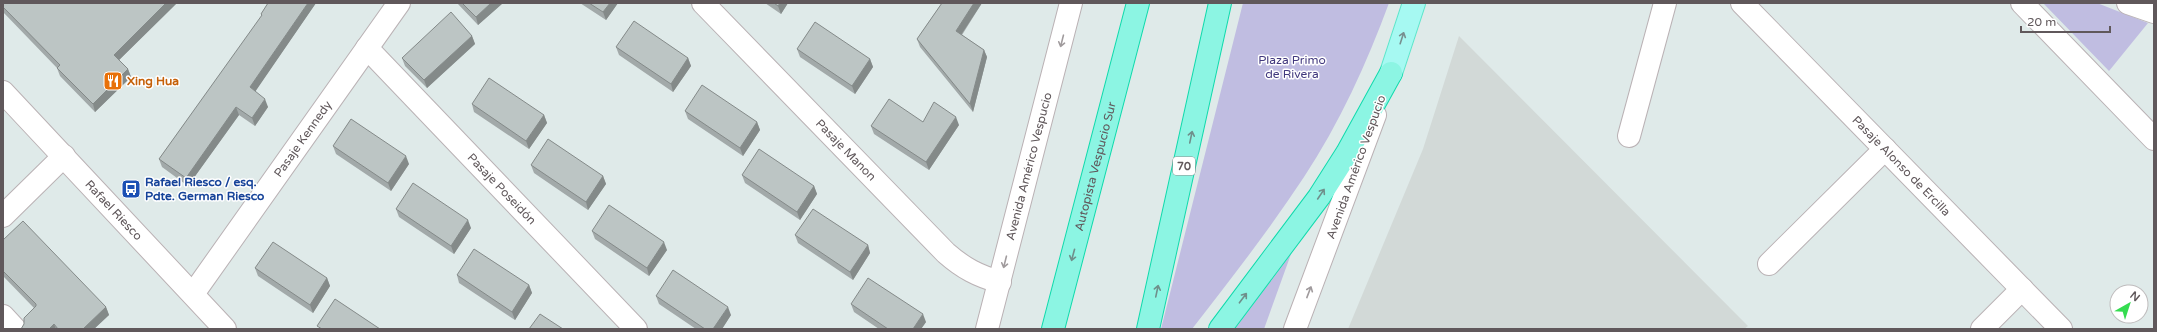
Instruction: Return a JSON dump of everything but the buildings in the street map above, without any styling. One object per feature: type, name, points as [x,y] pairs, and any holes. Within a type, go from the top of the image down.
[{"type":"highway","points":[[1105,136],[1122,3]]},
{"type":"highway","name":"Autopista Vespucio Sur","points":[[1053,329],[1105,136],[1138,3]]},
{"type":"highway","name":"70","points":[[1148,329],[1220,3]]},
{"type":"highway","points":[[1220,329],[1319,197],[1347,153],[1391,73]]},
{"type":"main road","name":"Avenida Américo Vespucio","points":[[1391,73],[1414,3]]},
{"type":"street","name":"Pasaje Kennedy","points":[[193,294],[399,3]]},
{"type":"street","name":"Pasaje Manon","points":[[703,3],[946,253],[960,266],[976,275],[1000,282]]},
{"type":"street","name":"Avenida Américo Vespucio","points":[[987,329],[1071,3]]},
{"type":"street","points":[[1629,136],[1665,3]]},
{"type":"street","name":"Pasaje Alonso de Ercilla","points":[[1742,3],[2061,329]]},
{"type":"street","points":[[2022,3],[2154,139]]},
{"type":"street","points":[[2128,3],[2154,12]]},
{"type":"street","name":"Pasaje Poseidón","points":[[367,48],[636,329]]},
{"type":"street","name":"Avenida Américo Vespucio","points":[[1296,329],[1391,73]]},
{"type":"street","name":"Rafael Riesco","points":[[3,92],[225,329]]},
{"type":"street","points":[[1769,264],[1885,149]]},
{"type":"street","points":[[3,216],[64,156]]},
{"type":"street","points":[[1982,329],[2022,289]]},
{"type":"street","points":[[3,316],[15,329]]},
{"type":"shaded area","points":[[1459,36],[1748,326],[1744,329],[1348,329],[1423,149]]},
{"type":"green space","name":"Plaza Primo de Rivera","points":[[1243,3],[1389,3],[1362,70],[1329,136],[1304,177],[1277,216],[1192,329],[1161,329]]},
{"type":"green space","points":[[2043,3],[2097,3],[2148,23],[2109,71]]},
{"type":"green space","points":[[1291,254],[1264,329],[1235,329]]},
{"type":"place","name":"Xing Hua","points":[[113,81]]},
{"type":"place","name":"Rafael Riesco / esq. Pdte. German Riesco","points":[[131,189]]}]
